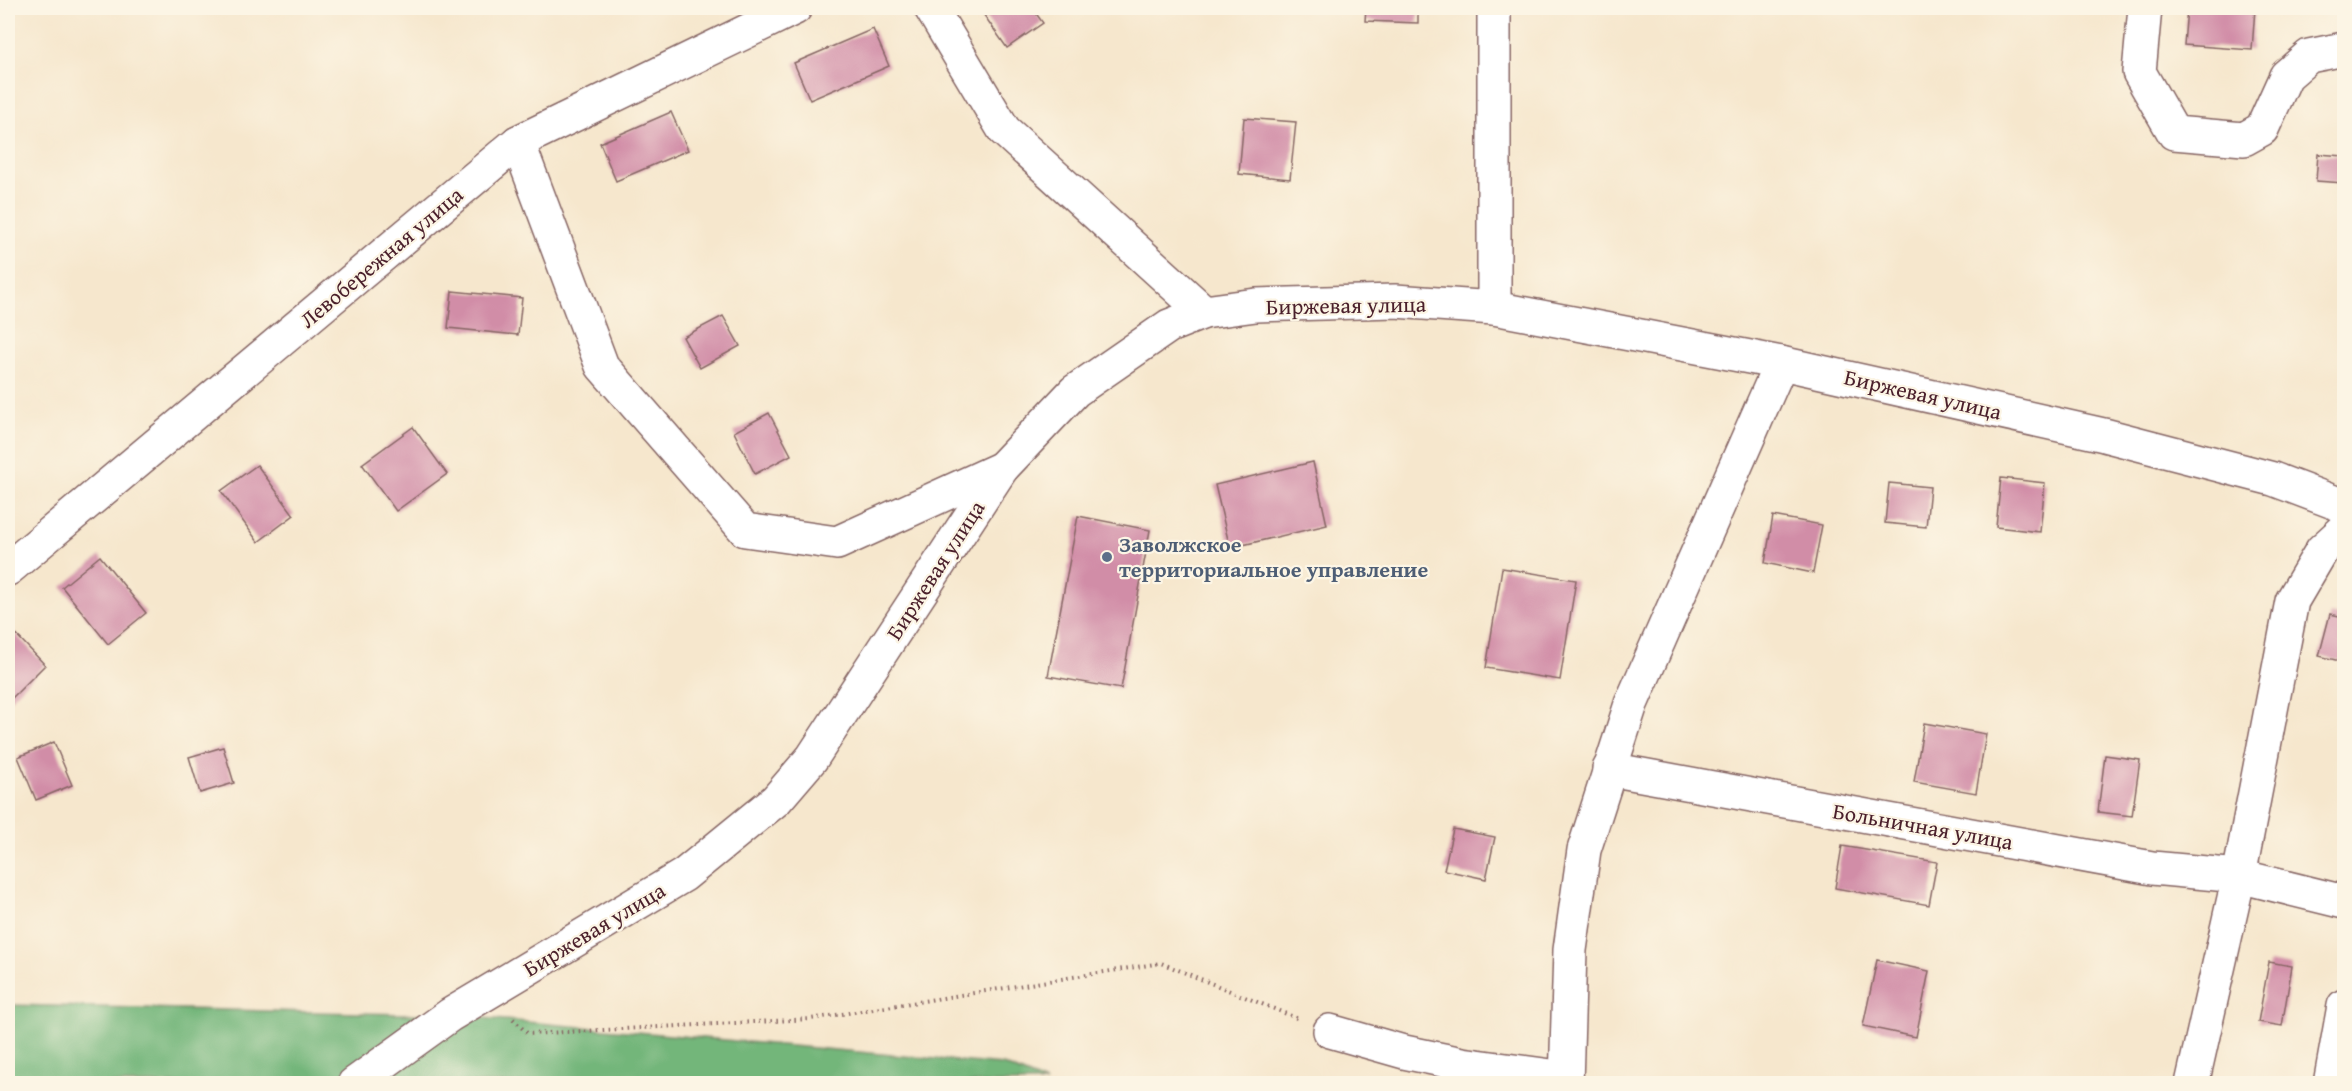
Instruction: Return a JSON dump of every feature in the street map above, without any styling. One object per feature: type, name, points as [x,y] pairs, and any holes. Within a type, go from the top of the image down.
[{"type":"street","name":"Левобережная улица","points":[[8,569],[518,142],[795,8]]},
{"type":"street","points":[[931,8],[1004,130],[1204,312]]},
{"type":"street","points":[[1494,8],[1494,308]]},
{"type":"street","points":[[2145,8],[2139,72],[2174,133],[2244,139],[2262,129],[2286,76],[2309,56],[2344,49]]},
{"type":"street","points":[[518,142],[602,366],[745,530],[837,543],[1002,468]]},
{"type":"street","name":"Биржевая улица","points":[[354,1083],[450,1015],[684,875],[776,800],[812,758],[1002,468],[1075,391],[1169,326],[1204,312],[1256,305],[1395,301],[1494,308],[1781,363],[2104,435],[2273,479],[2344,506]]},
{"type":"street","points":[[1330,1031],[1404,1052],[1566,1081],[1570,950],[1584,850],[1631,704],[1781,363]]},
{"type":"street","points":[[2192,1083],[2239,876],[2292,601],[2322,550],[2344,530]]},
{"type":"street","name":"Больничная улица","points":[[1609,769],[2152,867],[2239,876],[2344,902]]},
{"type":"street","points":[[2330,1083],[2344,1006]]},
{"type":"path","points":[[486,993],[528,1034],[811,1019],[1161,963],[1330,1031]]},
{"type":"green space","points":[[8,1005],[450,1015],[1003,1065],[1046,1083],[8,1084]]},
{"type":"building","points":[[979,8],[1032,8],[1043,23],[1007,48]]},
{"type":"building","points":[[1366,8],[1418,8],[1418,23],[1365,21]]},
{"type":"building","points":[[2187,8],[2255,8],[2252,50],[2184,45]]},
{"type":"building","points":[[873,29],[889,66],[810,100],[794,63]]},
{"type":"building","points":[[671,112],[688,150],[616,181],[600,143]]},
{"type":"building","points":[[1244,118],[1296,122],[1290,179],[1239,174]]},
{"type":"building","points":[[2318,154],[2344,156],[2344,183],[2316,181]]},
{"type":"building","points":[[452,291],[522,298],[518,335],[448,328]]},
{"type":"building","points":[[723,316],[740,346],[700,368],[683,337]]},
{"type":"building","points":[[769,413],[791,455],[755,474],[734,432]]},
{"type":"building","points":[[413,427],[447,474],[396,511],[362,464]]},
{"type":"building","points":[[1313,462],[1327,525],[1230,548],[1215,485]]},
{"type":"building","points":[[257,465],[294,515],[258,542],[221,491]]},
{"type":"building","points":[[2001,478],[2045,483],[2040,532],[1996,527]]},
{"type":"building","points":[[1889,483],[1930,487],[1926,527],[1885,523]]},
{"type":"building","points":[[1078,516],[1150,530],[1121,689],[1048,676]]},
{"type":"building","points":[[1773,516],[1822,525],[1813,573],[1765,563]]},
{"type":"building","points":[[100,556],[146,613],[108,644],[62,587]]},
{"type":"building","points":[[1502,568],[1576,580],[1560,680],[1486,668]]},
{"type":"building","points":[[2330,614],[2344,617],[2344,662],[2319,656]]},
{"type":"building","points":[[8,626],[45,665],[8,702]]},
{"type":"building","points":[[1924,723],[1986,734],[1976,793],[1914,782]]},
{"type":"building","points":[[54,742],[72,785],[36,800],[18,757]]},
{"type":"building","points":[[223,747],[234,783],[200,793],[189,757]]},
{"type":"building","points":[[2105,755],[2140,760],[2132,816],[2098,812]]},
{"type":"building","points":[[1453,829],[1495,837],[1486,879],[1444,870]]},
{"type":"building","points":[[1842,846],[1937,862],[1929,905],[1835,888]]},
{"type":"building","points":[[1877,960],[1929,971],[1916,1037],[1863,1026]]},
{"type":"building","points":[[2269,962],[2292,966],[2282,1026],[2258,1022]]},
{"type":"building","points":[[1435,1070],[1490,1084],[1432,1084]]},
{"type":"place","name":"Заволжское территориальное управление","points":[[1107,557]]}]
